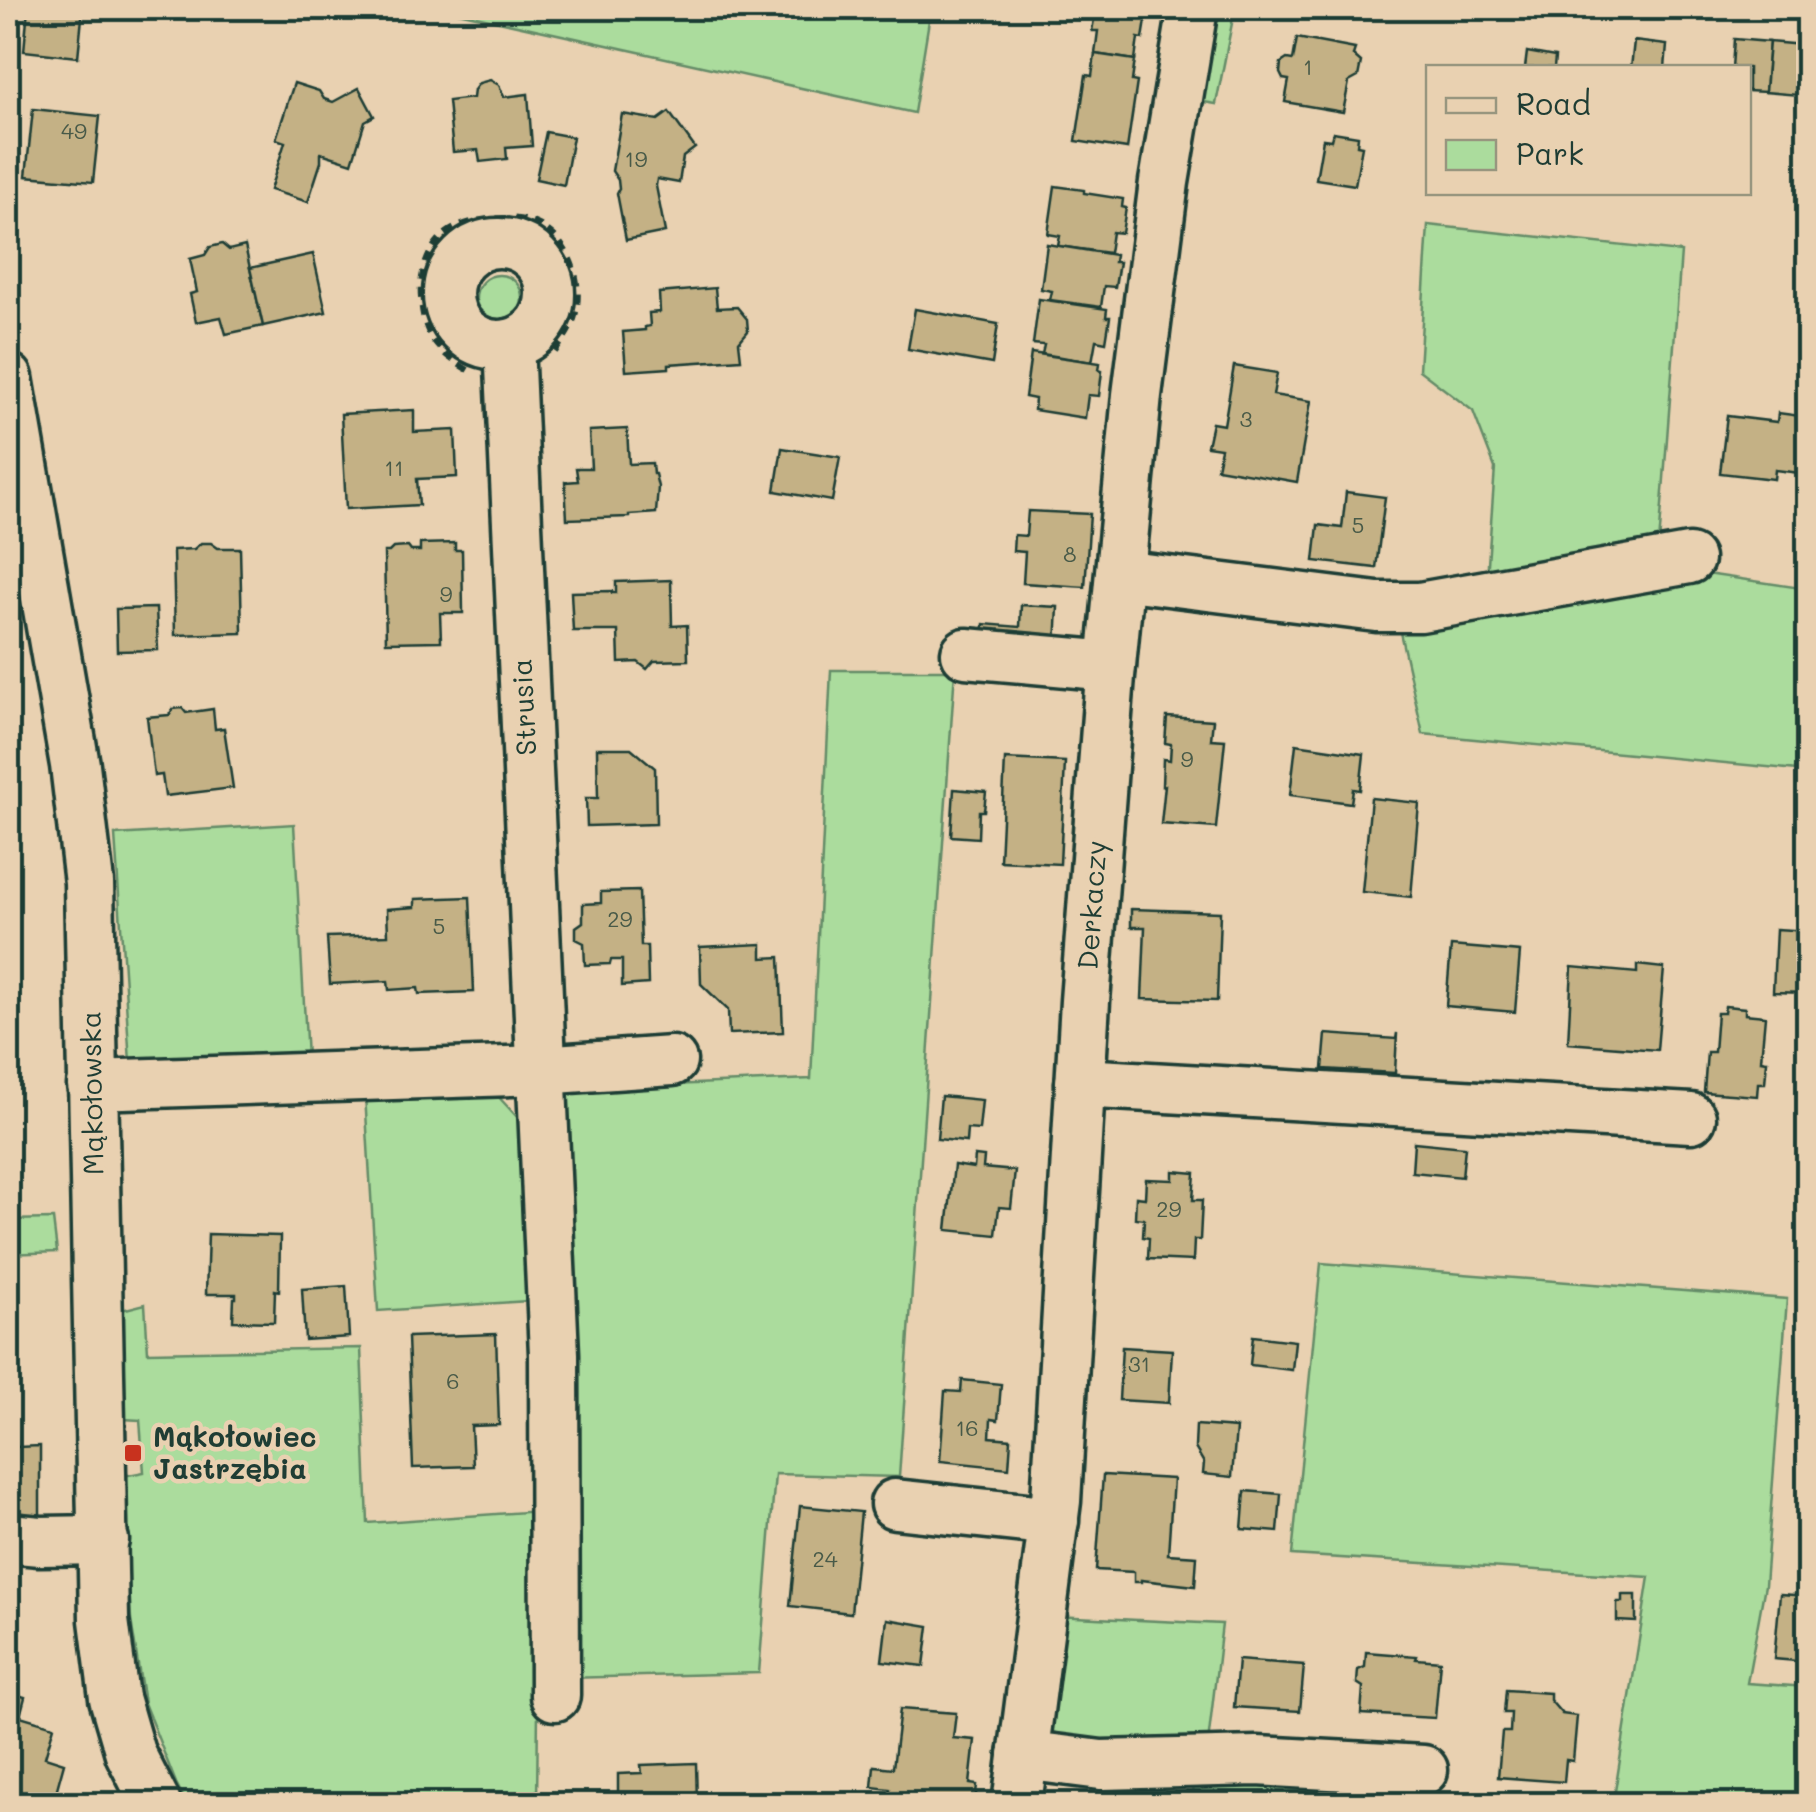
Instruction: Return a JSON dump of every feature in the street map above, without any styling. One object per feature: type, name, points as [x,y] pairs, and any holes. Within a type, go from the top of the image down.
[{"type":"street","name":"Derkaczy","points":[[1017,1804],[1054,1521],[1080,1083],[1111,666],[1137,395],[1156,240],[1193,8]]},
{"type":"street","name":"Strusia","points":[[509,344],[554,1354],[556,1696]]},
{"type":"street","name":"Mąkołowska","points":[[8,378],[75,765],[89,883],[104,1620],[114,1698],[149,1801]]},
{"type":"street","points":[[1120,575],[1377,607],[1420,607],[1689,559]]},
{"type":"street","points":[[966,653],[1111,666]]},
{"type":"street","points":[[92,1085],[540,1070],[672,1061]]},
{"type":"street","points":[[1080,1083],[1305,1110],[1691,1118]]},
{"type":"street","points":[[895,1504],[1054,1521]]},
{"type":"street","points":[[8,1538],[40,1542],[104,1540]]},
{"type":"street","points":[[1023,1756],[1101,1765],[1257,1761],[1423,1770]]},
{"type":"green space","points":[[440,8],[931,8],[914,113]]},
{"type":"green space","points":[[1206,8],[1235,8],[1216,104],[1192,100]]},
{"type":"green space","points":[[1428,225],[1681,252],[1659,545],[1630,543],[1597,565],[1511,566],[1487,578],[1495,468],[1473,411],[1419,370]]},
{"type":"green space","points":[[499,275],[516,281],[522,298],[516,315],[499,321],[482,315],[476,298],[482,281]]},
{"type":"green space","points":[[1700,573],[1808,589],[1808,771],[1423,734],[1397,619]]},
{"type":"green space","points":[[831,670],[955,670],[899,1477],[775,1474],[759,1673],[566,1678],[556,1090],[811,1079]]},
{"type":"green space","points":[[294,824],[307,1058],[130,1062],[115,835]]},
{"type":"green space","points":[[495,1093],[518,1118],[528,1301],[378,1311],[365,1095]]},
{"type":"green space","points":[[53,1219],[57,1252],[8,1254],[8,1220]]},
{"type":"green space","points":[[1321,1263],[1787,1299],[1765,1585],[1747,1683],[1808,1687],[1808,1804],[1613,1804],[1649,1577],[1292,1555]]},
{"type":"green space","points":[[145,1304],[148,1352],[361,1348],[368,1523],[540,1511],[537,1804],[187,1804],[144,1703],[131,1620],[123,1476],[144,1472],[140,1420],[123,1419],[118,1311]]},
{"type":"green space","points":[[1054,1616],[1222,1624],[1207,1752],[1066,1749],[1050,1735],[1044,1715]]},
{"type":"green space","points":[[1194,1785],[1344,1788],[1543,1804],[1192,1804]]},
{"type":"building","points":[[28,8],[83,8],[78,57],[24,51]]},
{"type":"building","points":[[1096,8],[1148,8],[1135,60],[1095,54],[1098,31],[1092,31]]},
{"type":"building","points":[[1774,8],[1773,18],[1709,11]]},
{"type":"building","points":[[1297,38],[1355,49],[1353,55],[1361,62],[1358,77],[1349,82],[1343,112],[1285,102],[1289,80],[1280,73],[1281,63],[1293,60]]},
{"type":"building","points":[[1734,39],[1769,42],[1765,92],[1751,91],[1751,65],[1732,65]]},
{"type":"building","points":[[1634,41],[1667,45],[1665,65],[1631,65]]},
{"type":"building","points":[[1769,42],[1802,45],[1798,95],[1765,92]]},
{"type":"building","points":[[1527,52],[1555,57],[1554,65],[1525,65]]},
{"type":"building","points":[[1095,54],[1135,60],[1132,81],[1137,82],[1127,149],[1076,141],[1086,75],[1092,76]]},
{"type":"building","points":[[490,80],[499,85],[504,97],[528,94],[532,146],[506,148],[507,159],[480,162],[478,150],[453,152],[448,101],[473,98],[479,83]]},
{"type":"building","points":[[294,83],[319,91],[324,99],[333,102],[359,88],[374,116],[365,121],[352,163],[321,153],[308,202],[270,190],[285,142],[276,139]]},
{"type":"building","points":[[33,109],[100,116],[93,182],[26,176]]},
{"type":"building","points":[[669,112],[695,148],[683,157],[679,183],[657,179],[665,232],[626,240],[618,180],[612,171],[622,114],[658,120]]},
{"type":"building","points":[[546,132],[573,137],[564,185],[536,179]]},
{"type":"building","points":[[1333,132],[1358,136],[1357,145],[1362,146],[1355,185],[1316,179],[1323,139],[1331,140]]},
{"type":"building","points":[[1055,186],[1123,199],[1122,207],[1126,208],[1122,233],[1112,232],[1109,253],[1058,246],[1060,236],[1048,234]]},
{"type":"building","points":[[222,244],[229,250],[245,246],[263,326],[226,334],[221,317],[196,322],[190,294],[197,292],[190,259]]},
{"type":"building","points":[[1047,244],[1115,255],[1114,262],[1119,262],[1115,287],[1104,286],[1101,307],[1050,300],[1052,291],[1041,289]]},
{"type":"building","points":[[313,254],[326,312],[263,326],[250,268]]},
{"type":"building","points":[[715,288],[717,308],[737,307],[747,319],[748,331],[739,342],[741,359],[626,371],[623,332],[650,326],[649,313],[660,312],[659,293]]},
{"type":"building","points":[[1039,299],[1107,309],[1106,317],[1110,317],[1106,342],[1096,340],[1092,362],[1042,354],[1044,345],[1033,344]]},
{"type":"building","points":[[915,309],[998,324],[992,364],[908,349]]},
{"type":"building","points":[[1031,353],[1100,363],[1099,396],[1088,395],[1085,418],[1034,410],[1035,399],[1025,397]]},
{"type":"building","points":[[1234,366],[1277,373],[1273,395],[1311,401],[1297,482],[1217,468],[1221,448],[1207,446],[1212,423],[1224,425]]},
{"type":"building","points":[[414,410],[414,432],[455,430],[457,477],[417,479],[419,505],[346,509],[341,414]]},
{"type":"building","points":[[1778,413],[1808,417],[1808,474],[1775,470],[1774,479],[1720,473],[1727,416],[1777,422]]},
{"type":"building","points":[[627,429],[629,464],[652,463],[658,487],[656,513],[567,519],[565,482],[578,481],[576,468],[591,468],[589,431]]},
{"type":"building","points":[[782,448],[840,457],[832,501],[775,491]]},
{"type":"building","points":[[1346,492],[1385,497],[1376,568],[1314,561],[1318,525],[1342,528]]},
{"type":"building","points":[[1028,511],[1090,514],[1085,587],[1023,583],[1025,552],[1013,551],[1014,535],[1026,536]]},
{"type":"building","points":[[201,543],[240,548],[242,633],[175,635],[173,550],[194,549]]},
{"type":"building","points":[[455,543],[455,550],[462,550],[463,613],[440,613],[441,641],[386,642],[384,552],[408,547],[420,551],[420,544]]},
{"type":"building","points":[[671,580],[672,626],[687,625],[688,660],[654,661],[647,669],[638,662],[619,663],[618,631],[573,631],[571,592],[616,593],[616,582]]},
{"type":"building","points":[[1021,605],[1058,607],[1056,645],[983,639],[984,624],[1020,627]]},
{"type":"building","points":[[156,608],[158,650],[117,651],[116,609]]},
{"type":"building","points":[[182,708],[186,713],[213,709],[215,729],[224,728],[233,788],[165,796],[162,775],[154,776],[147,717],[169,715],[173,709]]},
{"type":"building","points":[[1167,717],[1213,720],[1211,739],[1225,740],[1216,828],[1161,824],[1163,759],[1170,760],[1171,744],[1165,743]]},
{"type":"building","points":[[1296,744],[1364,754],[1360,790],[1353,789],[1351,803],[1290,795]]},
{"type":"building","points":[[597,748],[631,748],[655,768],[656,824],[587,826],[586,798],[598,798]]},
{"type":"building","points":[[1005,759],[1065,762],[1060,864],[1000,861]]},
{"type":"building","points":[[954,789],[986,792],[984,811],[979,811],[978,838],[951,836]]},
{"type":"building","points":[[1371,798],[1419,803],[1411,897],[1362,892]]},
{"type":"building","points":[[639,891],[641,946],[647,946],[648,984],[622,986],[622,960],[585,965],[584,943],[576,939],[576,927],[583,922],[583,904],[601,903],[601,892]]},
{"type":"building","points":[[470,897],[474,992],[419,994],[418,988],[389,990],[388,981],[330,984],[327,937],[388,935],[387,909],[415,907],[415,899]]},
{"type":"building","points":[[1131,909],[1220,912],[1217,1001],[1142,999],[1145,927],[1131,927]]},
{"type":"building","points":[[1776,929],[1808,931],[1807,993],[1773,992]]},
{"type":"building","points":[[762,944],[762,958],[780,957],[783,1032],[729,1034],[728,1010],[701,984],[700,947]]},
{"type":"building","points":[[1451,946],[1520,952],[1515,1012],[1446,1006]]},
{"type":"building","points":[[1637,965],[1664,968],[1657,1050],[1568,1043],[1572,967],[1637,973]]},
{"type":"building","points":[[1725,1006],[1765,1016],[1761,1060],[1767,1061],[1765,1083],[1758,1083],[1757,1096],[1704,1092],[1707,1052],[1714,1052],[1717,1013],[1724,1013]]},
{"type":"building","points":[[1397,1033],[1395,1073],[1323,1069],[1326,1034],[1396,1039]]},
{"type":"building","points":[[941,1096],[982,1100],[979,1130],[967,1129],[966,1142],[937,1139]]},
{"type":"building","points":[[1414,1142],[1465,1147],[1462,1177],[1412,1172]]},
{"type":"building","points":[[975,1156],[984,1157],[983,1168],[1015,1171],[1011,1208],[999,1207],[996,1235],[947,1230],[954,1165],[974,1168]]},
{"type":"building","points":[[1173,1171],[1195,1173],[1193,1200],[1202,1200],[1200,1240],[1194,1240],[1193,1261],[1148,1259],[1149,1238],[1143,1237],[1144,1219],[1135,1218],[1136,1197],[1145,1198],[1146,1179],[1173,1180]]},
{"type":"building","points":[[208,1234],[280,1236],[274,1322],[233,1321],[236,1294],[206,1294]]},
{"type":"building","points":[[346,1286],[349,1337],[305,1340],[302,1289]]},
{"type":"building","points":[[496,1334],[499,1425],[471,1426],[473,1466],[413,1468],[408,1337]]},
{"type":"building","points":[[1253,1336],[1295,1341],[1292,1370],[1250,1365]]},
{"type":"building","points":[[1122,1347],[1172,1350],[1169,1403],[1119,1400]]},
{"type":"building","points":[[962,1380],[1001,1384],[998,1420],[991,1419],[990,1437],[1011,1439],[1009,1468],[940,1461],[945,1391],[961,1392]]},
{"type":"building","points":[[1196,1425],[1236,1428],[1232,1477],[1203,1474],[1204,1463],[1195,1448]]},
{"type":"building","points":[[16,1431],[17,1447],[40,1446],[40,1514],[8,1515],[8,1432]]},
{"type":"building","points":[[1103,1475],[1173,1479],[1168,1554],[1197,1556],[1195,1586],[1134,1582],[1134,1572],[1096,1570]]},
{"type":"building","points":[[1245,1491],[1281,1494],[1278,1532],[1242,1529]]},
{"type":"building","points":[[800,1506],[861,1512],[851,1613],[790,1606]]},
{"type":"building","points":[[1780,1594],[1808,1596],[1808,1662],[1774,1659]]},
{"type":"building","points":[[1622,1595],[1636,1595],[1636,1622],[1617,1621],[1617,1602],[1622,1602]]},
{"type":"building","points":[[887,1619],[929,1626],[924,1666],[882,1661]]},
{"type":"building","points":[[1366,1652],[1440,1661],[1435,1718],[1361,1714],[1363,1687],[1357,1683],[1358,1670],[1365,1667]]},
{"type":"building","points":[[1238,1660],[1304,1665],[1300,1711],[1234,1707]]},
{"type":"building","points":[[1506,1690],[1550,1693],[1550,1700],[1562,1714],[1577,1716],[1573,1761],[1566,1760],[1564,1782],[1498,1777],[1502,1732],[1510,1732],[1511,1713],[1504,1713]]},
{"type":"building","points":[[8,1692],[25,1697],[20,1716],[54,1726],[45,1757],[64,1763],[53,1803],[15,1793],[16,1789],[8,1787]]},
{"type":"building","points":[[900,1709],[956,1713],[953,1738],[975,1740],[970,1784],[977,1785],[975,1802],[890,1796],[890,1789],[872,1787],[874,1766],[893,1768]]},
{"type":"building","points":[[696,1763],[697,1804],[604,1804],[604,1795],[618,1794],[618,1774],[642,1773],[641,1765]]},
{"type":"place","name":"Mąkołowiec Jastrzębia","points":[[133,1453]]}]
